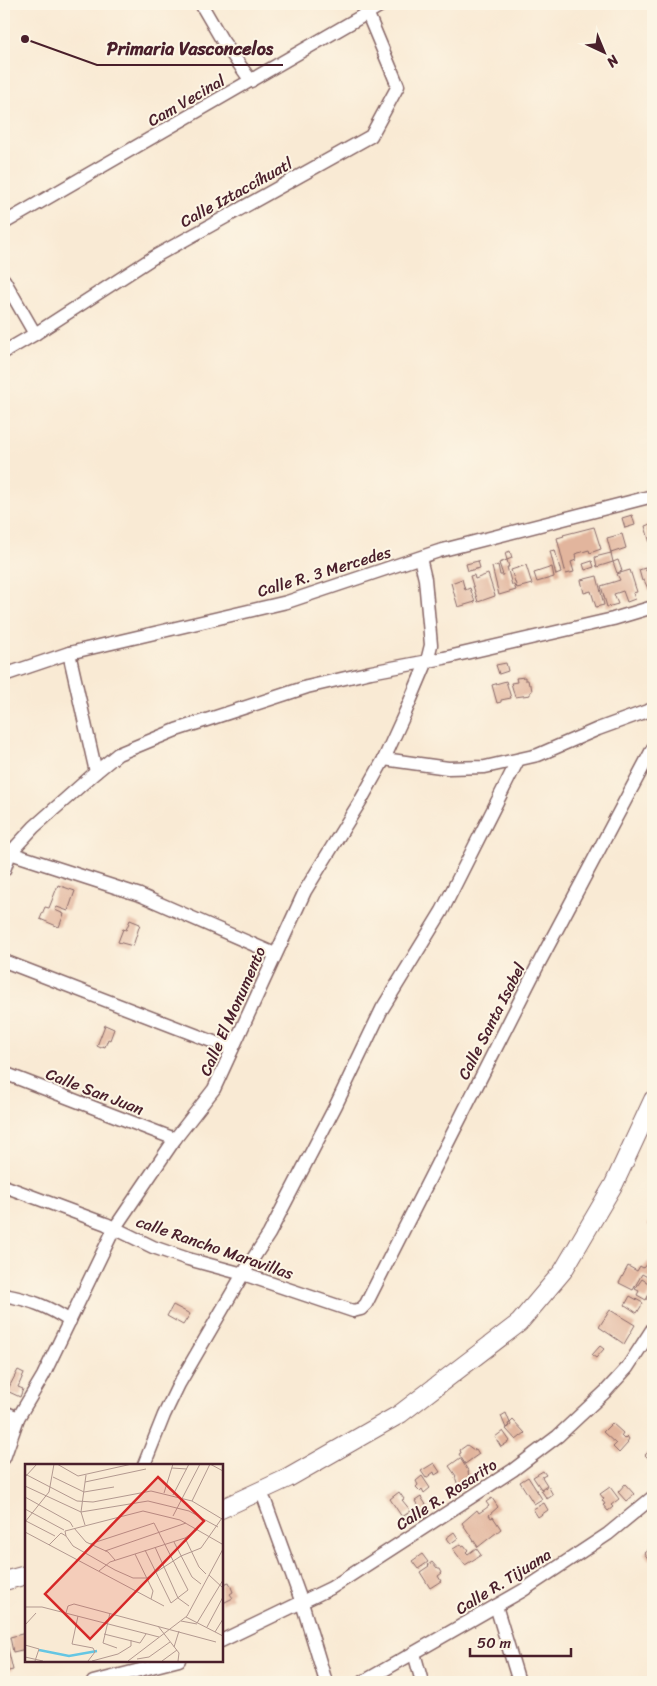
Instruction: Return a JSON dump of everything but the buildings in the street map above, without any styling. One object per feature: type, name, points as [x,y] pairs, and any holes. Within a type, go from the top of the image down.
[{"type":"street","points":[[201,4],[222,40],[251,81]]},
{"type":"street","name":"Cam Vecinal","points":[[4,223],[383,4]]},
{"type":"street","name":"Calle Iztaccíhuatl","points":[[4,352],[154,257],[371,136],[398,86],[367,12]]},
{"type":"street","points":[[4,280],[35,334]]},
{"type":"street","name":"Calle R. 3 Mercedes","points":[[4,676],[69,653],[287,602],[439,551],[653,496]]},
{"type":"street","name":"Calle El Monumento","points":[[4,1458],[18,1418],[43,1376],[114,1229],[175,1139],[214,1090],[275,954],[306,891],[384,759],[427,661],[431,645],[425,579],[420,558]]},
{"type":"street","points":[[4,870],[7,852],[118,754],[176,730],[307,687],[613,619],[653,607]]},
{"type":"street","points":[[69,653],[96,772]]},
{"type":"street","points":[[384,759],[448,768],[485,767],[538,755],[598,729],[653,710]]},
{"type":"street","name":"Calle Santa Isabel","points":[[361,1310],[366,1304],[538,963],[653,748]]},
{"type":"street","points":[[144,1464],[179,1384],[243,1274],[269,1234],[336,1105],[382,1009],[442,911],[518,760]]},
{"type":"street","points":[[7,852],[65,869],[140,895],[275,954]]},
{"type":"street","points":[[4,961],[232,1049]]},
{"type":"street","name":"Calle San Juan","points":[[4,1073],[175,1139]]},
{"type":"street","points":[[222,1509],[288,1478],[400,1414],[519,1323],[563,1271],[614,1184],[653,1100]]},
{"type":"street","points":[[222,1521],[265,1501],[356,1453],[407,1421],[520,1335],[544,1311],[581,1259],[630,1176],[653,1124]]},
{"type":"street","name":"calle Rancho Maravillas","points":[[4,1186],[106,1224],[152,1246],[188,1259],[243,1274],[353,1311],[361,1310]]},
{"type":"street","points":[[4,1295],[25,1299],[48,1307],[70,1322]]},
{"type":"street","name":"Calle R. Rosarito","points":[[222,1641],[332,1588],[513,1470],[558,1436],[605,1392],[627,1368],[653,1328]]},
{"type":"street","points":[[4,1412],[18,1418]]},
{"type":"street","name":"Calle R. Tijuana","points":[[363,1682],[522,1591],[608,1534],[653,1497]]},
{"type":"street","points":[[265,1501],[302,1603],[326,1682]]},
{"type":"street","points":[[4,1581],[25,1575]]},
{"type":"street","points":[[4,1591],[25,1585]]},
{"type":"street","points":[[496,1606],[519,1682]]},
{"type":"street","points":[[414,1653],[422,1682]]},
{"type":"street","points":[[93,1682],[175,1661]]},
{"type":"place","name":"Primaria Vasconcelos","points":[[25,39]]}]
